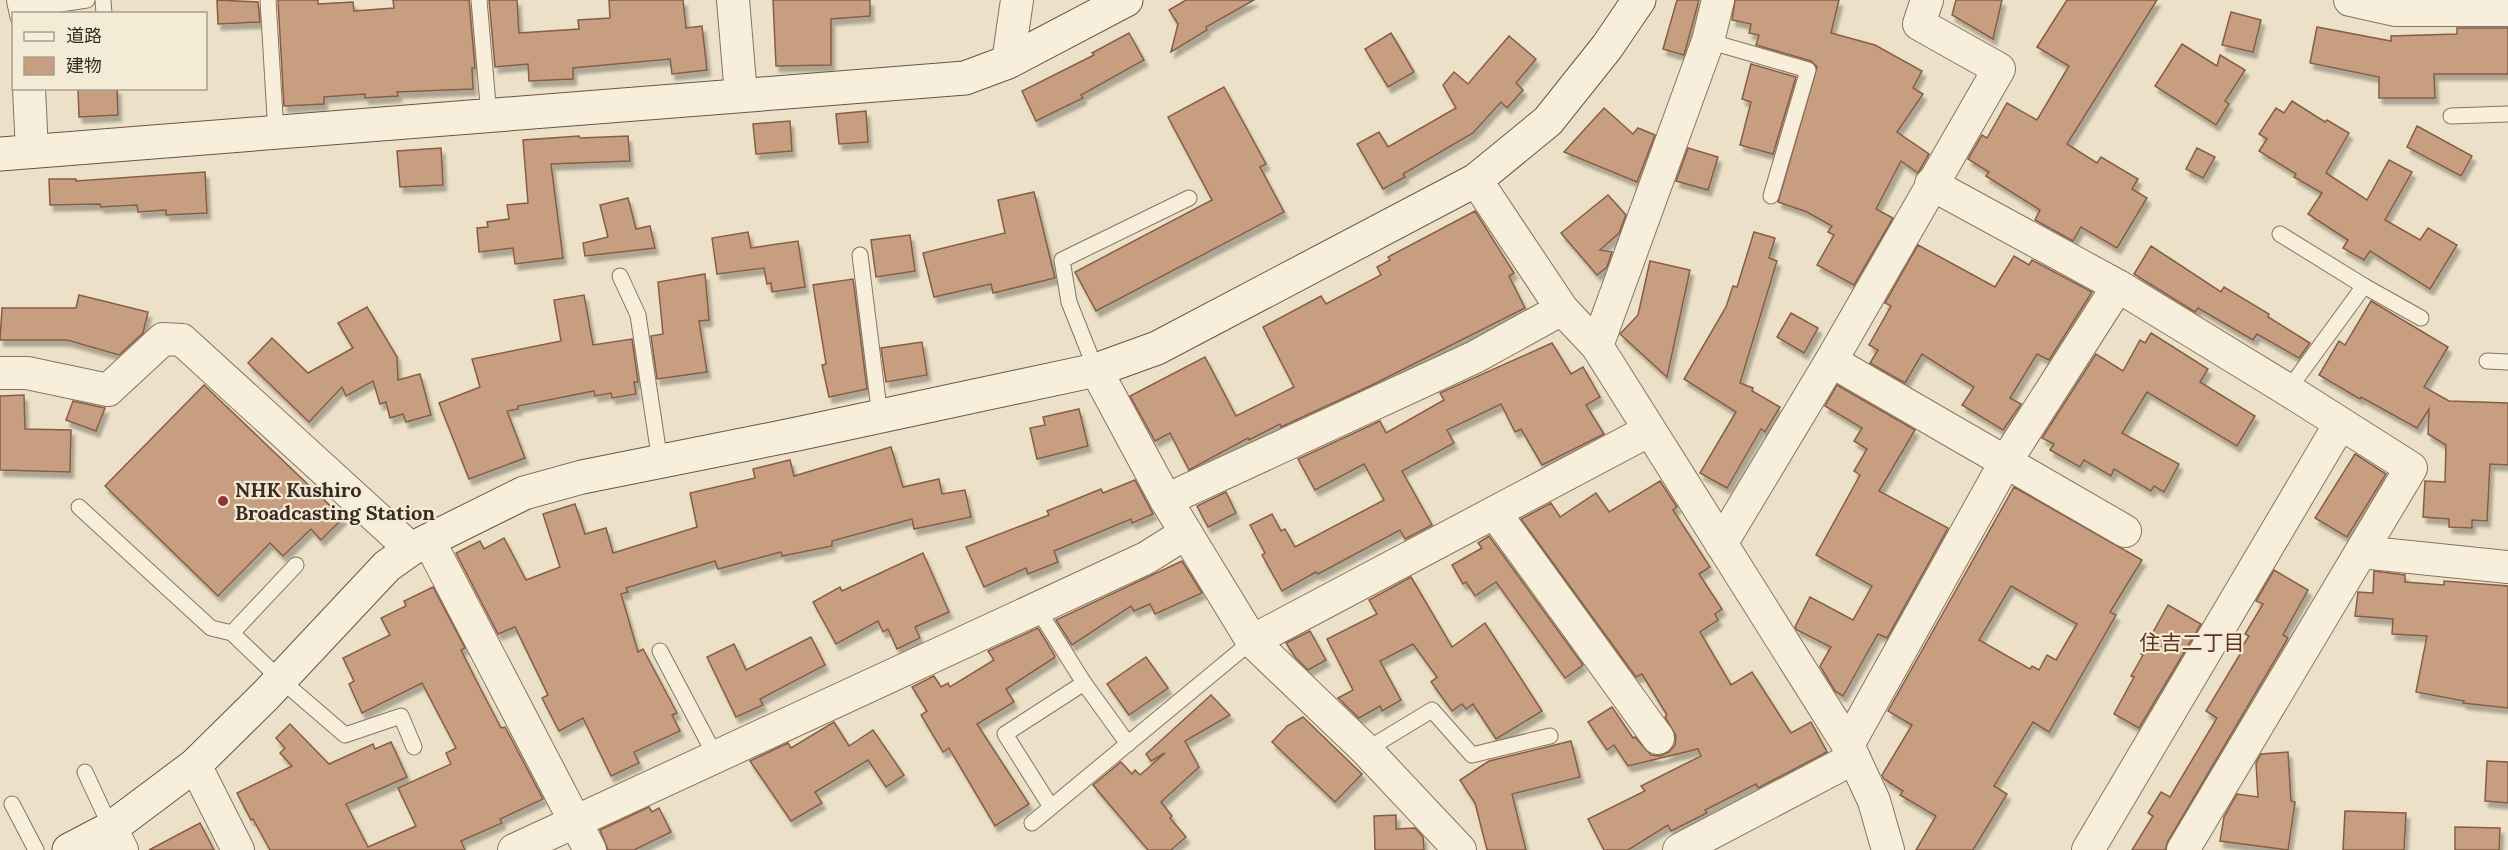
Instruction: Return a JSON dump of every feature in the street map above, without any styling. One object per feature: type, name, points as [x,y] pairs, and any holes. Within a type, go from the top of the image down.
[{"type":"street","points":[[733,0],[741,95]]},
{"type":"street","points":[[1008,62],[1017,0]]},
{"type":"street","points":[[29,90],[16,153],[965,78],[1008,62],[1126,0]]},
{"type":"street","points":[[69,850],[117,839],[281,680],[387,566],[420,545],[524,494],[582,477],[880,417],[1096,370],[1157,348],[1476,180],[1548,121],[1607,47],[1639,0]]},
{"type":"street","points":[[1597,346],[1708,41],[1718,0]]},
{"type":"street","points":[[1721,544],[1831,361],[1999,69],[1919,24],[1926,0]]},
{"type":"street","points":[[2350,0],[2394,10],[2508,10]]},
{"type":"street","points":[[1476,180],[1562,309],[1597,346],[1648,431],[1851,752],[1874,801],[1888,850]]},
{"type":"street","points":[[1931,184],[2118,286],[2411,468],[2183,850]]},
{"type":"street","points":[[1678,850],[1851,752],[2006,461],[2118,286]]},
{"type":"street","points":[[1166,500],[1475,357],[1562,309]]},
{"type":"street","points":[[0,373],[27,373],[108,390],[163,339],[182,340],[420,545],[590,850]]},
{"type":"street","points":[[1831,361],[2125,531]]},
{"type":"street","points":[[1096,370],[1166,500],[1252,641],[1366,750],[1460,850]]},
{"type":"street","points":[[2088,850],[2340,424]]},
{"type":"street","points":[[1252,641],[1648,431]]},
{"type":"street","points":[[1495,513],[1658,738]]},
{"type":"street","points":[[514,850],[1146,558],[1186,533]]},
{"type":"street","points":[[2361,552],[2508,567]]},
{"type":"street","points":[[195,765],[238,850]]},
{"type":"lane","points":[[25,7],[87,0]]},
{"type":"lane","points":[[268,0],[276,133]]},
{"type":"lane","points":[[479,0],[489,116]]},
{"type":"lane","points":[[1708,41],[1808,70],[1771,196]]},
{"type":"lane","points":[[2451,116],[2508,114]]},
{"type":"lane","points":[[1096,370],[1069,302],[1062,260],[1189,198]]},
{"type":"lane","points":[[2280,234],[2421,318]]},
{"type":"lane","points":[[860,255],[880,417]]},
{"type":"lane","points":[[620,276],[638,315],[660,462]]},
{"type":"lane","points":[[2288,390],[2364,286]]},
{"type":"lane","points":[[2487,361],[2508,362]]},
{"type":"lane","points":[[79,507],[211,628],[232,633],[281,680],[345,735],[401,716],[414,747]]},
{"type":"lane","points":[[232,633],[296,565]]},
{"type":"lane","points":[[1037,608],[1084,683],[1128,744]]},
{"type":"lane","points":[[1032,823],[1252,641]]},
{"type":"lane","points":[[660,651],[716,757]]},
{"type":"lane","points":[[1051,807],[1005,734],[1084,683]]},
{"type":"lane","points":[[1366,750],[1432,710],[1472,755],[1550,736]]},
{"type":"lane","points":[[86,772],[117,839]]},
{"type":"lane","points":[[12,804],[36,850]]},
{"type":"building","points":[[217,0],[258,2],[260,22],[218,24]]},
{"type":"building","points":[[278,0],[318,0],[318,4],[353,2],[354,11],[394,8],[393,0],[469,0],[475,68],[472,68],[473,89],[397,92],[398,96],[365,98],[365,94],[324,97],[324,104],[284,106]]},
{"type":"building","points":[[489,0],[517,0],[519,33],[579,29],[578,20],[610,18],[609,0],[683,0],[686,28],[702,26],[707,70],[672,74],[670,59],[573,68],[573,79],[529,81],[528,64],[495,67]]},
{"type":"building","points":[[773,0],[870,0],[870,16],[831,19],[831,65],[776,66]]},
{"type":"building","points":[[1186,0],[1254,0],[1206,27],[1207,30],[1171,52],[1178,24],[1169,10]]},
{"type":"building","points":[[1677,0],[1699,0],[1684,55],[1663,49]]},
{"type":"building","points":[[1735,0],[1839,0],[1831,33],[1875,45],[1922,71],[1913,88],[1923,94],[1897,132],[1929,154],[1918,173],[1901,161],[1876,209],[1893,218],[1854,285],[1817,265],[1834,235],[1828,232],[1832,226],[1807,212],[1778,202],[1817,67],[1811,61],[1756,45],[1759,35],[1749,33],[1751,24],[1732,20]]},
{"type":"building","points":[[1956,0],[2002,0],[1993,39],[1952,15]]},
{"type":"building","points":[[2067,0],[2157,0],[2067,144],[2097,163],[2101,157],[2138,179],[2132,189],[2147,198],[2117,248],[2081,227],[2073,241],[2035,220],[2040,210],[1986,176],[1989,172],[1968,159],[1982,135],[1987,138],[2007,103],[2037,120],[2069,66],[2037,47]]},
{"type":"building","points":[[2231,12],[2261,20],[2253,52],[2222,45]]},
{"type":"building","points":[[2317,27],[2391,41],[2391,36],[2457,34],[2457,28],[2508,28],[2508,74],[2434,74],[2435,98],[2379,98],[2379,77],[2310,63]]},
{"type":"building","points":[[1129,33],[1144,60],[1081,95],[1083,98],[1036,121],[1022,91],[1094,55],[1092,53]]},
{"type":"building","points":[[1391,33],[1414,72],[1388,87],[1365,49]]},
{"type":"building","points":[[1509,36],[1536,59],[1516,83],[1523,90],[1507,108],[1501,102],[1473,133],[1403,174],[1405,177],[1383,189],[1357,144],[1379,132],[1388,147],[1456,108],[1443,85],[1454,72],[1468,84]]},
{"type":"building","points":[[2182,44],[2217,66],[2220,55],[2245,70],[2225,101],[2229,104],[2216,125],[2155,86]]},
{"type":"building","points":[[1751,64],[1796,77],[1773,154],[1740,145],[1751,102],[1742,99]]},
{"type":"building","points":[[1224,87],[1266,164],[1260,167],[1284,212],[1096,311],[1075,272],[1212,200],[1168,117]]},
{"type":"building","points":[[78,90],[117,90],[118,115],[79,117]]},
{"type":"building","points":[[2292,101],[2325,122],[2327,120],[2349,133],[2326,173],[2367,200],[2389,160],[2412,172],[2385,220],[2420,240],[2428,228],[2457,245],[2430,289],[2370,251],[2364,260],[2343,248],[2348,240],[2308,214],[2322,193],[2294,177],[2296,174],[2259,151],[2267,139],[2259,134],[2276,108],[2284,113]]},
{"type":"building","points":[[1604,108],[1633,134],[1638,128],[1655,135],[1637,182],[1564,152]]},
{"type":"building","points":[[866,111],[868,142],[839,144],[836,114]]},
{"type":"building","points":[[790,121],[792,151],[756,154],[753,124]]},
{"type":"building","points":[[2417,126],[2472,156],[2461,176],[2407,147]]},
{"type":"building","points":[[579,136],[580,138],[628,136],[630,161],[551,164],[563,258],[515,264],[513,248],[479,252],[477,228],[488,227],[487,222],[509,219],[507,205],[528,203],[523,140]]},
{"type":"building","points":[[441,148],[443,185],[400,187],[397,151]]},
{"type":"building","points":[[1688,148],[1718,157],[1708,190],[1676,181]]},
{"type":"building","points":[[2197,148],[2215,157],[2203,178],[2186,169]]},
{"type":"building","points":[[205,172],[207,213],[166,215],[166,210],[138,212],[137,205],[101,207],[100,204],[50,205],[49,179],[76,179],[76,181]]},
{"type":"building","points":[[1034,192],[1055,278],[993,293],[991,284],[934,297],[923,253],[1005,233],[998,200]]},
{"type":"building","points":[[1608,195],[1626,215],[1619,233],[1600,250],[1612,252],[1607,267],[1597,275],[1561,233]]},
{"type":"building","points":[[628,198],[636,229],[650,226],[655,248],[585,256],[583,243],[608,237],[600,205]]},
{"type":"building","points":[[1475,211],[1514,273],[1509,276],[1525,308],[1372,385],[1281,427],[1280,424],[1249,440],[1248,438],[1189,470],[1170,433],[1155,441],[1130,396],[1205,357],[1236,416],[1294,387],[1263,327],[1321,296],[1326,304],[1381,275],[1377,267],[1390,260],[1388,257]]},
{"type":"building","points":[[748,232],[751,248],[798,241],[805,287],[772,292],[771,283],[767,284],[764,268],[717,274],[712,238]]},
{"type":"building","points":[[1754,232],[1775,238],[1769,258],[1777,261],[1740,383],[1753,388],[1752,391],[1780,407],[1765,432],[1761,429],[1727,488],[1700,473],[1736,412],[1684,379],[1726,307],[1733,286],[1737,287]]},
{"type":"building","points":[[910,235],[915,271],[876,277],[871,240]]},
{"type":"building","points":[[1918,245],[1995,287],[2014,256],[2029,265],[2032,260],[2092,292],[2049,360],[2037,354],[2010,398],[2021,404],[2003,430],[1962,405],[1974,387],[1922,354],[1905,383],[1870,363],[1878,350],[1869,345],[1891,306],[1885,303]]},
{"type":"building","points":[[2151,246],[2221,292],[2224,287],[2269,314],[2268,317],[2310,343],[2299,358],[2257,334],[2253,340],[2198,308],[2195,312],[2134,274]]},
{"type":"building","points":[[1650,261],[1690,270],[1667,377],[1620,334],[1638,315]]},
{"type":"building","points":[[705,274],[709,320],[699,321],[707,372],[657,379],[651,336],[663,334],[658,282]]},
{"type":"building","points":[[853,279],[867,389],[829,397],[822,365],[826,364],[813,285]]},
{"type":"building","points":[[79,295],[148,312],[143,333],[119,355],[67,340],[0,340],[2,308],[76,308]]},
{"type":"building","points":[[584,295],[593,345],[632,339],[638,382],[634,382],[636,394],[612,398],[611,393],[595,396],[594,391],[518,406],[518,409],[507,411],[525,458],[469,479],[439,403],[480,387],[472,359],[561,341],[554,300]]},
{"type":"building","points":[[2371,301],[2448,347],[2424,387],[2449,401],[2508,403],[2508,465],[2490,464],[2487,521],[2472,520],[2472,528],[2449,527],[2449,519],[2423,517],[2425,481],[2445,482],[2446,445],[2428,434],[2429,409],[2417,428],[2319,375],[2339,341],[2345,345]]},
{"type":"building","points":[[367,307],[397,357],[398,380],[420,374],[431,415],[406,422],[403,414],[390,418],[386,402],[380,404],[373,381],[346,396],[342,387],[309,422],[248,363],[272,338],[308,373],[353,348],[338,323]]},
{"type":"building","points":[[1791,313],[1818,328],[1804,353],[1777,337]]},
{"type":"building","points":[[2151,333],[2208,369],[2200,382],[2255,416],[2237,446],[2147,392],[2122,433],[2179,464],[2164,492],[2154,486],[2151,491],[2114,469],[2111,476],[2084,460],[2080,467],[2050,450],[2054,444],[2042,438],[2096,354],[2123,371],[2140,340],[2145,343]]},
{"type":"building","points":[[922,342],[927,375],[886,382],[881,348]]},
{"type":"building","points":[[1552,343],[1571,374],[1583,367],[1600,397],[1586,405],[1604,434],[1542,465],[1521,429],[1515,432],[1501,404],[1447,430],[1454,443],[1402,471],[1432,525],[1405,539],[1400,530],[1282,591],[1262,555],[1265,553],[1250,525],[1272,514],[1281,531],[1285,529],[1295,547],[1384,500],[1364,464],[1315,490],[1298,459],[1380,421],[1386,433],[1444,400],[1440,393]]},
{"type":"building","name":"NHK Kushiro Broadcasting Station","points":[[204,385],[343,518],[321,540],[311,529],[283,556],[270,543],[218,596],[105,486]]},
{"type":"building","points":[[1837,385],[1915,430],[1879,491],[1948,528],[1887,638],[1878,634],[1843,696],[1835,691],[1820,666],[1831,647],[1795,627],[1810,597],[1853,620],[1872,586],[1816,555],[1860,475],[1854,471],[1867,449],[1854,441],[1862,428],[1825,406]]},
{"type":"building","points":[[24,395],[25,429],[71,430],[70,472],[0,470],[0,396]]},
{"type":"building","points":[[73,401],[105,408],[96,431],[66,420]]},
{"type":"building","points":[[1079,409],[1088,446],[1037,459],[1030,428],[1045,425],[1043,417]]},
{"type":"building","points":[[891,447],[903,487],[939,479],[942,494],[965,490],[971,517],[914,529],[912,519],[832,541],[832,546],[782,556],[781,552],[718,569],[715,561],[626,588],[628,592],[621,594],[638,652],[643,649],[677,713],[672,715],[680,731],[634,752],[639,763],[611,776],[583,718],[559,731],[542,698],[548,695],[515,627],[498,634],[456,553],[480,541],[484,549],[504,538],[526,580],[560,567],[543,514],[575,504],[585,534],[606,528],[613,553],[697,527],[690,493],[755,478],[753,469],[790,460],[794,476]]},
{"type":"building","points":[[2355,454],[2386,474],[2347,537],[2315,518]]},
{"type":"building","points":[[1135,480],[1153,514],[1132,523],[1131,519],[1054,551],[1058,562],[1028,574],[1026,568],[984,587],[966,547],[1049,515],[1047,511],[1101,489],[1103,493]]},
{"type":"building","points":[[1660,481],[1677,507],[1673,510],[1710,567],[1699,574],[1722,609],[1715,614],[1718,620],[1700,632],[1731,685],[1752,672],[1791,733],[1811,722],[1827,752],[1758,788],[1756,784],[1705,810],[1707,813],[1671,831],[1668,825],[1628,850],[1604,850],[1588,819],[1645,791],[1641,786],[1701,756],[1698,749],[1628,766],[1614,745],[1607,750],[1588,722],[1612,707],[1633,738],[1635,737],[1651,755],[1660,756],[1669,752],[1675,745],[1676,736],[1665,717],[1667,715],[1642,674],[1636,677],[1521,519],[1551,503],[1560,517],[1596,493],[1609,512]]},
{"type":"building","points":[[2014,487],[2142,560],[2110,612],[2116,615],[2049,732],[2033,722],[1994,786],[2007,794],[1973,850],[1916,850],[1936,816],[1900,795],[1903,791],[1884,779],[1882,775],[1912,725],[1888,711]],"holes":[[[2011,586],[2077,624],[2056,660],[2047,655],[2039,670],[2032,666],[2030,669],[1979,640]]]},
{"type":"building","points":[[1226,492],[1236,513],[1208,527],[1197,506]]},
{"type":"building","points":[[1489,536],[1583,665],[1565,678],[1496,582],[1475,596],[1466,582],[1463,584],[1452,565],[1482,548],[1478,543]]},
{"type":"building","points":[[923,553],[949,612],[915,627],[920,638],[897,649],[888,629],[883,632],[878,621],[836,644],[813,602],[840,587],[842,591]]},
{"type":"building","points":[[1182,561],[1202,593],[1155,614],[1150,604],[1134,611],[1131,606],[1072,645],[1056,620]]},
{"type":"building","points":[[2274,570],[2308,590],[2283,635],[2288,638],[2168,841],[2165,850],[2132,850],[2153,816],[2148,813],[2161,792],[2170,797],[2217,718],[2206,711],[2242,651],[2240,650],[2249,636],[2245,634],[2263,604],[2256,601]]},
{"type":"building","points":[[2374,571],[2405,575],[2405,582],[2444,585],[2444,581],[2508,586],[2508,708],[2463,703],[2464,701],[2416,692],[2427,636],[2392,634],[2393,619],[2355,616],[2358,592],[2373,593]]},
{"type":"building","points":[[1411,577],[1452,647],[1485,623],[1542,711],[1496,739],[1473,704],[1466,709],[1462,704],[1452,711],[1431,682],[1437,677],[1413,644],[1380,661],[1401,700],[1382,711],[1380,706],[1359,718],[1338,698],[1353,690],[1327,639],[1377,614],[1369,600]]},
{"type":"building","points":[[433,587],[465,648],[461,650],[477,682],[501,728],[505,727],[543,799],[500,819],[502,823],[461,841],[465,850],[270,850],[237,793],[292,766],[280,753],[285,748],[276,738],[290,724],[329,764],[373,744],[375,749],[391,742],[407,777],[346,804],[368,847],[416,826],[398,788],[451,764],[446,753],[456,748],[422,683],[362,713],[349,684],[354,681],[343,658],[390,635],[381,618],[406,606],[404,601]]},
{"type":"building","points":[[2168,605],[2201,624],[2139,728],[2114,714],[2134,677],[2131,676],[2143,655],[2141,654]]},
{"type":"building","points":[[1038,628],[1055,656],[1054,658],[1006,689],[1014,702],[977,724],[1029,804],[995,826],[949,748],[943,752],[921,715],[927,711],[912,687],[934,676],[941,687],[948,683],[950,687],[994,660],[988,651]]},
{"type":"building","points":[[1310,631],[1326,660],[1308,670],[1295,657],[1286,643]]},
{"type":"building","points":[[811,637],[825,665],[760,699],[763,705],[736,717],[707,657],[734,644],[746,670]]},
{"type":"building","points":[[1146,657],[1168,688],[1129,715],[1107,684]]},
{"type":"building","points":[[1211,695],[1230,715],[1185,741],[1199,767],[1161,802],[1172,816],[1170,818],[1186,837],[1171,850],[1148,850],[1093,785],[1121,762],[1132,774],[1135,770],[1140,775],[1165,753],[1151,761],[1146,754]]},
{"type":"building","points":[[1303,717],[1362,774],[1335,802],[1272,742],[1287,726]]},
{"type":"building","points":[[834,722],[849,746],[873,730],[904,775],[886,787],[868,760],[815,792],[822,803],[791,821],[750,761],[788,743],[791,748]]},
{"type":"building","points":[[1571,741],[1580,777],[1512,794],[1526,850],[1487,850],[1475,803],[1460,780],[1489,761]]},
{"type":"building","points":[[2288,752],[2291,801],[2295,802],[2288,850],[2220,841],[2224,817],[2237,794],[2258,797],[2256,763],[2261,754]]},
{"type":"building","points":[[2487,761],[2508,762],[2508,803],[2485,801]]},
{"type":"building","points":[[649,807],[652,812],[659,808],[671,832],[634,850],[608,850],[600,830]]},
{"type":"building","points":[[2345,811],[2406,813],[2404,850],[2343,850]]},
{"type":"building","points":[[1396,815],[1396,829],[1415,828],[1423,837],[1424,850],[1375,850],[1374,816]]},
{"type":"building","points":[[200,823],[214,850],[149,850]]},
{"type":"building","points":[[2455,827],[2500,828],[2499,850],[2455,850]]},
{"type":"place","name":"NHK Kushiro Broadcasting Station","points":[[223,501]]},
{"type":"district","name":"住吉二丁目","points":[[2192,643]]}]
